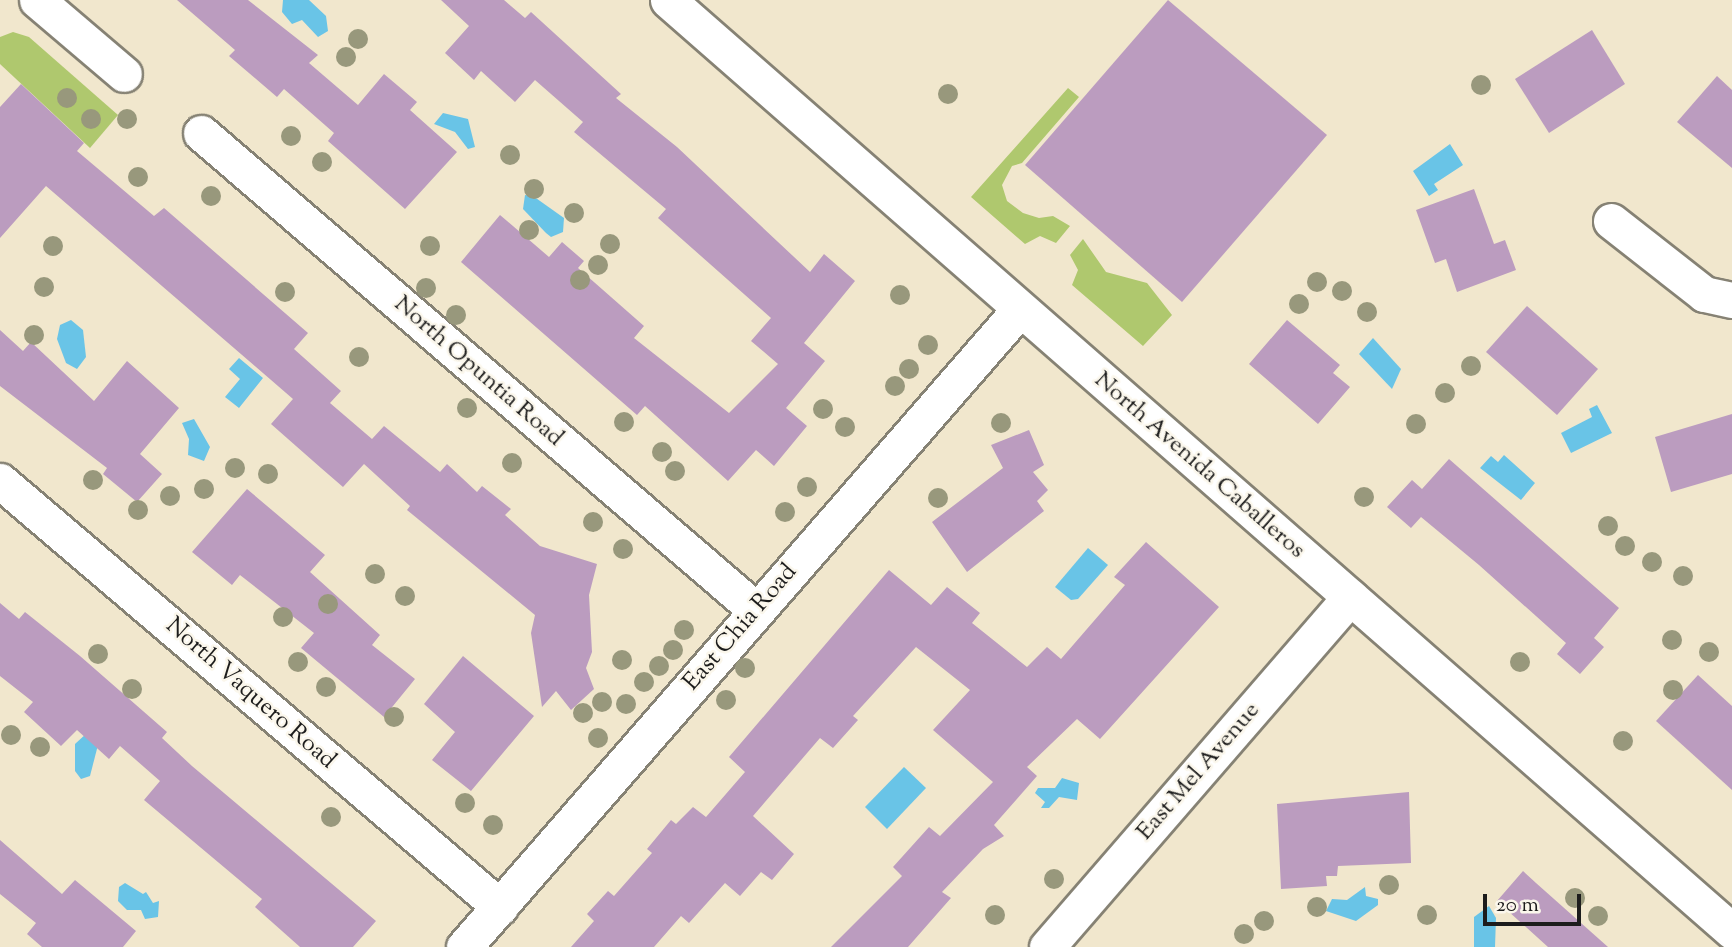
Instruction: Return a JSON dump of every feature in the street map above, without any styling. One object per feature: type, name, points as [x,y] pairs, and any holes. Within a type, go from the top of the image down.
[{"type":"street","points":[[37,0],[124,74]]},
{"type":"street","name":"North Avenida Caballeros","points":[[668,0],[1350,597],[1725,931]]},
{"type":"street","name":"North Opuntia Road","points":[[201,133],[756,610]]},
{"type":"street","points":[[1611,221],[1704,294],[1732,299]]},
{"type":"street","name":"East Chia Road","points":[[464,947],[1020,309]]},
{"type":"street","name":"North Vaquero Road","points":[[0,481],[500,907]]},
{"type":"street","name":"East Mel Avenue","points":[[1047,947],[1350,597]]},
{"type":"green space","points":[[13,32],[29,37],[118,115],[90,148],[0,64],[0,37]]},
{"type":"green space","points":[[1068,88],[1079,97],[1022,163],[1012,166],[1002,185],[1007,201],[1023,213],[1039,218],[1053,216],[1070,226],[1056,243],[1040,236],[1025,244],[971,197]]},
{"type":"green space","points":[[1083,239],[1106,272],[1147,283],[1172,315],[1143,346],[1072,285],[1078,270],[1070,255]]},
{"type":"water","points":[[283,0],[309,0],[326,16],[328,31],[318,37],[302,20],[292,24],[282,12]]},
{"type":"water","points":[[443,113],[468,119],[475,147],[468,149],[455,132],[434,124]]},
{"type":"water","points":[[1450,144],[1463,165],[1434,184],[1438,190],[1429,196],[1413,171]]},
{"type":"water","points":[[525,195],[533,196],[564,218],[563,232],[551,237],[546,233],[523,209]]},
{"type":"water","points":[[71,320],[83,330],[86,357],[77,369],[66,363],[57,339],[60,325]]},
{"type":"water","points":[[1373,338],[1401,369],[1392,389],[1359,354]]},
{"type":"water","points":[[239,358],[263,378],[239,408],[225,397],[240,379],[229,369]]},
{"type":"water","points":[[1597,405],[1612,433],[1571,453],[1561,433],[1592,417],[1589,409]]},
{"type":"water","points":[[194,419],[210,447],[204,461],[188,455],[189,439],[182,423]]},
{"type":"water","points":[[1504,455],[1535,483],[1521,500],[1480,468],[1491,456],[1498,462]]},
{"type":"water","points":[[1088,548],[1108,565],[1078,599],[1071,600],[1055,587]]},
{"type":"water","points":[[87,733],[99,741],[90,776],[81,779],[75,771],[75,744]]},
{"type":"water","points":[[904,767],[926,788],[887,829],[865,807]]},
{"type":"water","points":[[1062,778],[1079,783],[1077,800],[1059,797],[1049,808],[1041,808],[1045,802],[1035,793],[1038,788],[1055,788]]},
{"type":"water","points":[[125,883],[143,894],[146,892],[153,903],[159,901],[158,917],[145,919],[141,910],[127,910],[118,901],[119,887]]},
{"type":"water","points":[[1365,887],[1366,896],[1378,899],[1378,905],[1356,921],[1326,911],[1332,899],[1347,900]]},
{"type":"water","points":[[1489,906],[1496,918],[1495,947],[1474,947],[1474,917]]},
{"type":"building","points":[[177,0],[248,0],[318,55],[309,63],[358,105],[384,74],[417,102],[410,110],[457,152],[405,209],[328,141],[334,133],[284,89],[277,97],[229,56],[235,50]]},
{"type":"building","points":[[441,0],[504,0],[525,18],[531,12],[621,94],[616,98],[677,147],[810,272],[824,254],[855,281],[804,343],[825,361],[786,408],[807,426],[774,466],[756,450],[728,481],[645,406],[637,415],[461,262],[500,215],[549,257],[562,242],[584,261],[578,268],[644,326],[634,338],[729,413],[778,364],[751,341],[771,318],[658,218],[666,209],[574,132],[583,122],[535,80],[515,102],[481,71],[474,80],[445,53],[469,26]]},
{"type":"building","points":[[1168,0],[1327,135],[1182,302],[1025,165]]},
{"type":"building","points":[[1592,30],[1625,84],[1549,133],[1515,79]]},
{"type":"building","points":[[1717,76],[1732,90],[1732,168],[1677,122]]},
{"type":"building","points":[[21,84],[84,143],[77,151],[154,216],[164,208],[308,333],[294,349],[341,391],[330,403],[372,439],[384,426],[440,472],[447,464],[477,492],[482,486],[511,509],[505,515],[540,546],[597,564],[589,595],[592,652],[586,668],[594,689],[571,710],[556,691],[542,707],[531,633],[535,615],[407,510],[410,506],[364,464],[343,487],[321,468],[271,424],[293,399],[46,186],[0,238],[0,107]]},
{"type":"building","points":[[1474,189],[1494,244],[1505,240],[1516,270],[1457,292],[1446,259],[1435,263],[1416,210]]},
{"type":"building","points":[[1527,306],[1598,369],[1557,415],[1486,352]]},
{"type":"building","points":[[1287,320],[1340,365],[1333,373],[1350,387],[1318,424],[1249,364]]},
{"type":"building","points":[[0,330],[23,351],[31,342],[94,401],[127,361],[179,408],[140,454],[162,474],[137,502],[103,474],[107,468],[0,386]]},
{"type":"building","points":[[1732,414],[1732,474],[1671,492],[1655,437]]},
{"type":"building","points":[[1029,430],[1044,465],[1033,472],[1048,490],[1037,501],[1044,511],[967,572],[932,522],[1003,468],[991,445]]},
{"type":"building","points":[[1449,459],[1619,608],[1594,638],[1604,647],[1580,674],[1557,654],[1566,643],[1479,565],[1421,517],[1411,528],[1387,507],[1412,480],[1422,489]]},
{"type":"building","points":[[247,489],[325,555],[310,572],[380,635],[372,645],[415,679],[384,717],[301,648],[314,633],[240,575],[232,585],[192,552]]},
{"type":"building","points":[[1146,542],[1219,607],[1100,739],[1077,719],[1027,767],[1037,776],[994,825],[1004,836],[983,849],[942,892],[951,898],[908,947],[831,947],[902,876],[893,867],[929,827],[940,836],[993,782],[933,730],[970,690],[916,647],[853,716],[858,720],[833,748],[820,738],[753,816],[794,854],[772,880],[761,872],[740,896],[725,883],[689,923],[681,916],[654,947],[571,947],[594,921],[587,914],[608,891],[614,896],[652,853],[647,849],[671,820],[676,824],[693,807],[706,817],[745,772],[729,757],[889,570],[931,605],[947,587],[980,613],[972,623],[1027,667],[1047,647],[1061,659],[1125,585],[1114,577]]},
{"type":"building","points":[[0,603],[19,619],[25,612],[80,656],[167,732],[162,738],[192,766],[376,921],[353,947],[300,947],[255,907],[262,899],[144,800],[160,781],[120,746],[109,759],[77,730],[61,746],[24,712],[33,702],[0,676]]},
{"type":"building","points":[[463,656],[534,716],[471,791],[432,760],[455,732],[424,704]]},
{"type":"building","points":[[1698,675],[1732,706],[1732,790],[1656,721]]},
{"type":"building","points":[[1409,792],[1411,863],[1338,866],[1337,876],[1326,876],[1327,886],[1281,889],[1277,804]]},
{"type":"building","points":[[0,840],[62,894],[75,880],[136,931],[123,947],[42,947],[27,934],[36,923],[0,894]]},
{"type":"building","points":[[1523,871],[1608,947],[1548,947],[1497,901]]}]
